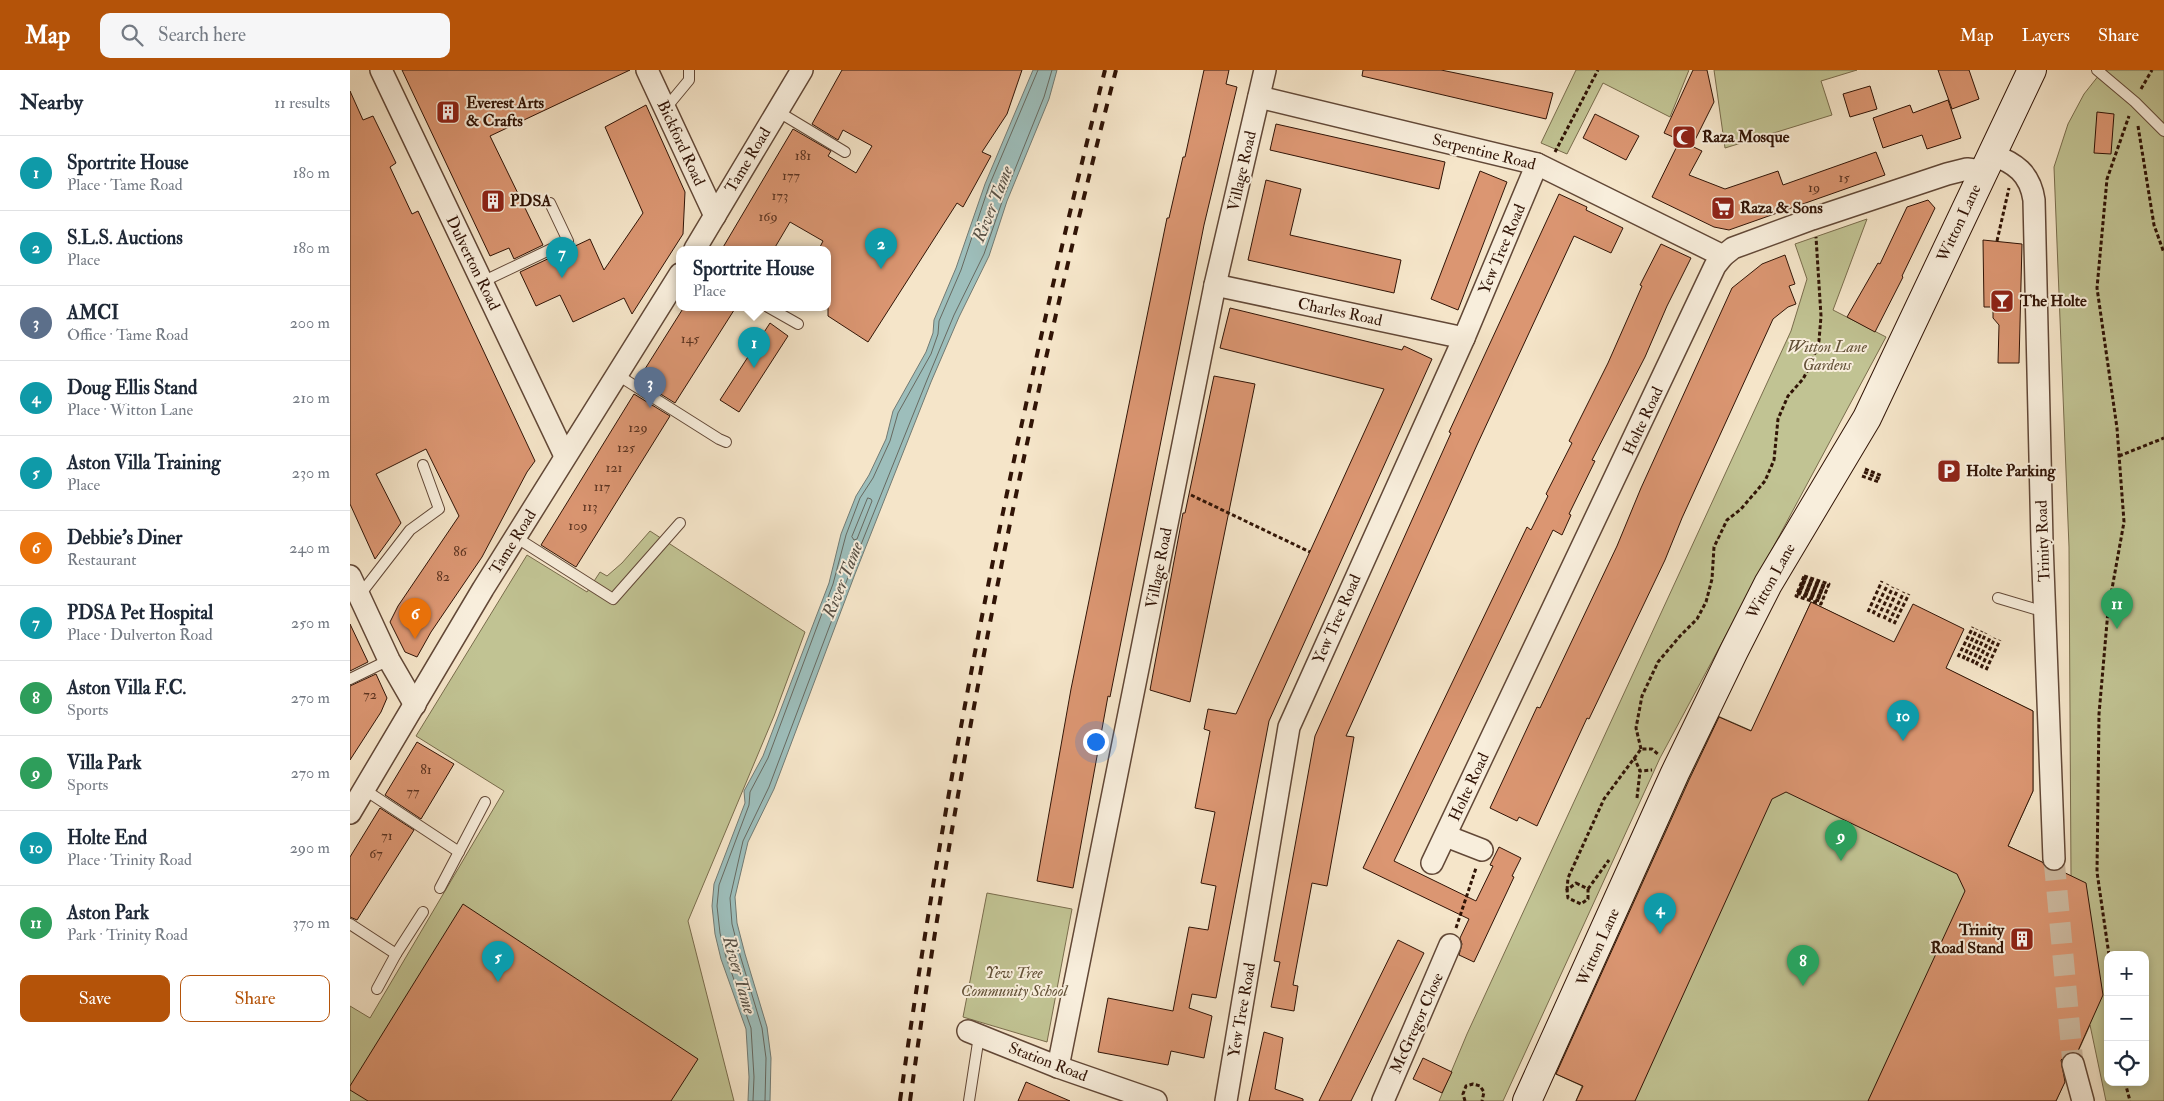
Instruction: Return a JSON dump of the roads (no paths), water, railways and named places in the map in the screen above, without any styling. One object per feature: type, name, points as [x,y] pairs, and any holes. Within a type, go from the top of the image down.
[{"type":"main road","name":"Witton Lane","points":[[1527,1101],[1676,773],[1734,651],[1768,584],[1867,418],[1996,163],[2032,70]]},
{"type":"street","name":"Dulverton Road","points":[[381,70],[565,456]]},
{"type":"street","name":"Bickford Road","points":[[647,70],[715,216]]},
{"type":"street","name":"Tame Road","points":[[697,246],[802,70]]},
{"type":"street","name":"Village Road","points":[[1058,1067],[1216,285],[1265,70]]},
{"type":"street","name":"Serpentine Road","points":[[1259,97],[1541,166],[1723,256]]},
{"type":"street","points":[[1723,256],[1733,248],[1812,219],[1947,174],[1996,163]]},
{"type":"street","name":"Trinity Road","points":[[1996,163],[2027,177],[2034,200],[2045,612],[2054,858]]},
{"type":"street","name":"Yew Tree Road","points":[[1226,1101],[1289,727],[1541,166]]},
{"type":"street","name":"Holte Road","points":[[1432,863],[1703,293],[1723,256]]},
{"type":"street","name":"Tame Road","points":[[350,813],[483,589],[517,538],[565,456],[676,280]]},
{"type":"street","name":"Charles Road","points":[[1216,285],[1464,338]]},
{"type":"street","points":[[350,576],[389,660],[415,705]]},
{"type":"street","name":"Holte Road","points":[[1446,836],[1482,850]]},
{"type":"street","name":"McGregor Close","points":[[1383,1101],[1450,945]]},
{"type":"street","name":"Station Road","points":[[974,1033],[1058,1067],[1156,1101]]},
{"type":"street","points":[[2073,1064],[2082,1101]]},
{"type":"lane","points":[[665,109],[689,80],[689,70]]},
{"type":"lane","points":[[2097,70],[2135,102],[2164,131]]},
{"type":"lane","points":[[777,111],[846,152]]},
{"type":"lane","points":[[482,282],[568,241],[550,203]]},
{"type":"lane","points":[[775,311],[798,324]]},
{"type":"lane","points":[[616,374],[726,442]]},
{"type":"lane","points":[[359,596],[410,530],[439,509],[424,465]]},
{"type":"lane","points":[[517,538],[613,599],[680,523]]},
{"type":"lane","points":[[1998,598],[2045,612]]},
{"type":"lane","points":[[350,679],[389,660]]},
{"type":"lane","points":[[365,790],[459,852]]},
{"type":"lane","points":[[440,888],[485,802]]},
{"type":"lane","points":[[377,989],[396,954],[423,912]]},
{"type":"lane","points":[[350,924],[396,954]]},
{"type":"lane","points":[[968,1101],[974,1033]]},
{"type":"water","name":"River Tame","points":[[1033,70],[1057,70],[1049,99],[1007,201],[989,256],[959,317],[931,382],[855,574],[774,789],[748,842],[735,897],[737,923],[767,1027],[771,1058],[770,1101],[748,1101],[749,1077],[746,1029],[721,959],[715,934],[712,906],[714,884],[745,803],[744,791],[763,756],[829,583],[841,534],[856,496],[869,475],[886,439],[893,411],[926,352],[933,333],[934,320],[956,268],[985,184]]},
{"type":"tunnel","points":[[2054,859],[2073,1064]]},
{"type":"railway","points":[[900,1101],[941,841],[989,583],[1015,454],[1105,70]]},
{"type":"railway","points":[[910,1101],[950,841],[998,582],[1053,325],[1116,70]]},
{"type":"place","name":"Everest Arts & Crafts","points":[[448,112]]},
{"type":"place","name":"Raza Mosque","points":[[1684,137]]},
{"type":"place","name":"PDSA","points":[[493,201]]},
{"type":"place","name":"Raza & Sons","points":[[1723,208]]},
{"type":"place","name":"S.L.S. Auctions","points":[[881,269]]},
{"type":"place","name":"PDSA Pet Hospital","points":[[562,278]]},
{"type":"place","name":"The Holte","points":[[2002,301]]},
{"type":"place","name":"Sportrite House","points":[[754,368]]},
{"type":"place","name":"AMCI","points":[[650,408]]},
{"type":"place","name":"Holte Parking","points":[[1949,471]]},
{"type":"place","name":"Aston Park","points":[[2117,629]]},
{"type":"place","name":"Debbie's Diner","points":[[415,639]]},
{"type":"place","name":"Holte End","points":[[1903,741]]},
{"type":"place","name":"Villa Park","points":[[1841,861]]},
{"type":"place","name":"Doug Ellis Stand","points":[[1660,934]]},
{"type":"place","name":"Trinity Road Stand","points":[[2022,939]]},
{"type":"place","name":"Aston Villa Training","points":[[498,982]]},
{"type":"place","name":"Aston Villa F.C.","points":[[1803,986]]},
{"type":"park label","name":"Witton Lane Gardens","points":[[1827,356]]},
{"type":"park label","name":"Yew Tree Community School","points":[[1014,982]]}]
